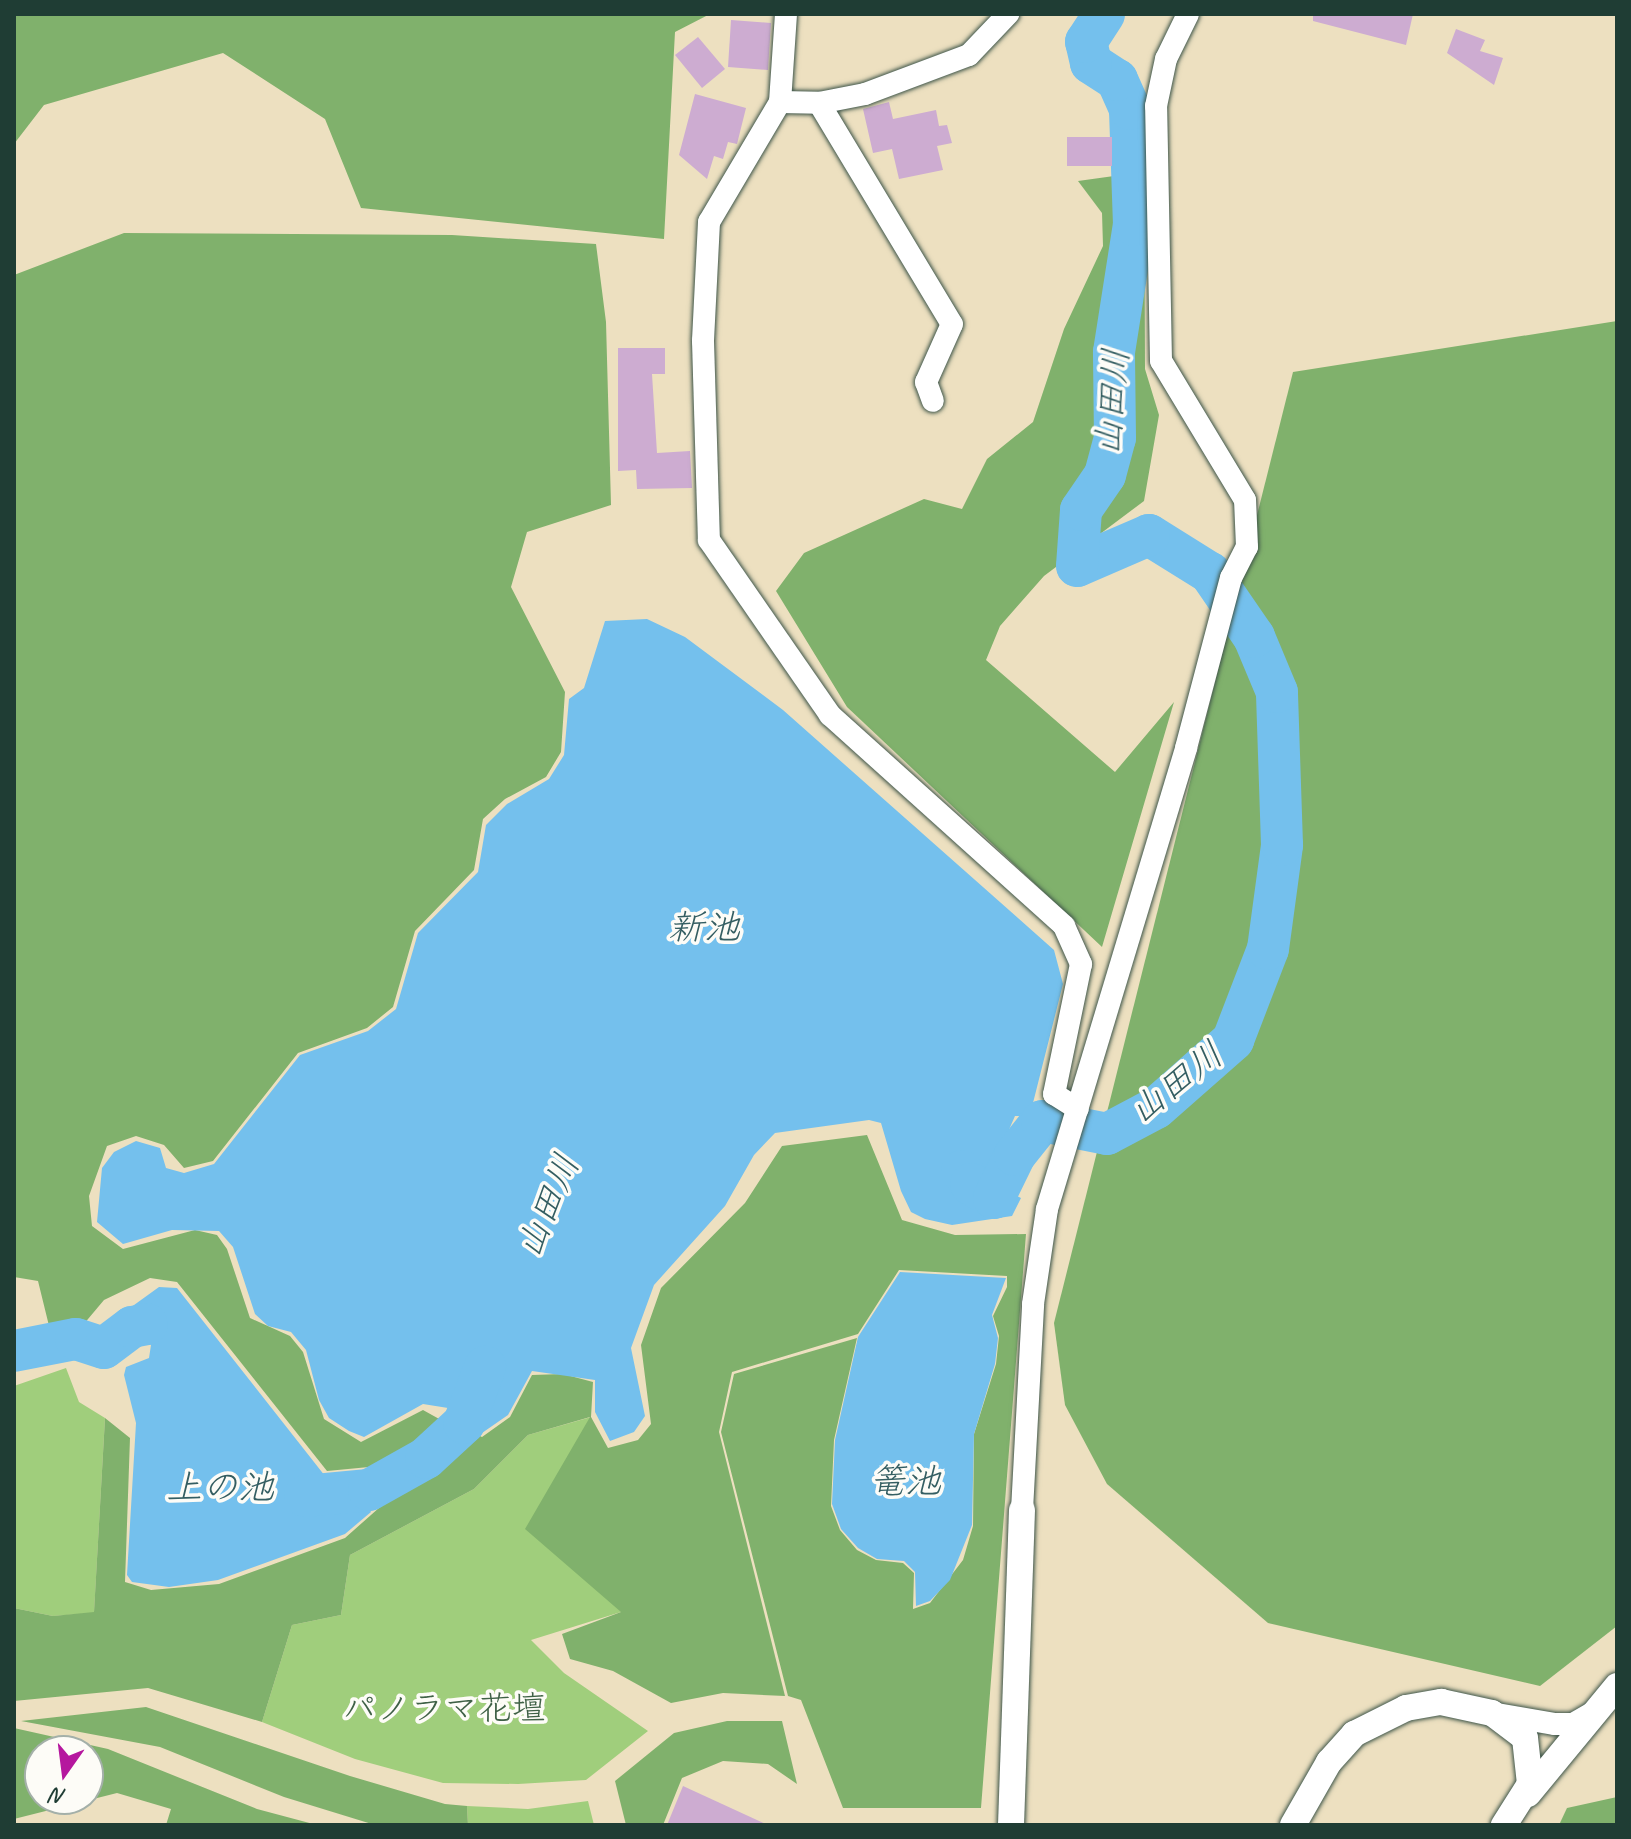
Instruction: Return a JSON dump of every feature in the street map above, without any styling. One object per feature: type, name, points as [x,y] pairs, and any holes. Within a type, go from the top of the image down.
[{"type":"street","points":[[786,14],[780,102],[709,222],[703,341],[709,540],[830,715],[1064,926],[1081,964],[1054,1094],[1078,1109]]},
{"type":"street","points":[[780,102],[819,103],[865,94],[969,55],[1008,14]]},
{"type":"street","points":[[1011,1825],[1022,1510],[1042,1234],[1186,748],[1231,578],[1247,547],[1245,500],[1161,361],[1156,106],[1166,59],[1188,14]]},
{"type":"street","points":[[819,103],[952,324],[926,382],[933,401]]},
{"type":"street","points":[[1504,1825],[1617,1686]]},
{"type":"street","points":[[1293,1825],[1329,1762],[1369,1724],[1424,1703],[1459,1703],[1492,1713],[1564,1724],[1584,1720],[1597,1710]]},
{"type":"street","points":[[1492,1713],[1525,1738],[1531,1769],[1526,1797]]},
{"type":"green space","points":[[14,14],[710,14],[675,32],[664,239],[361,208],[325,119],[223,53],[44,105],[14,144]]},
{"type":"green space","points":[[1123,153],[1144,155],[1145,369],[1159,415],[1144,501],[1044,576],[1000,626],[986,660],[1115,772],[1174,702],[1102,947],[847,707],[776,591],[804,553],[924,499],[962,509],[987,459],[1033,422],[1064,329],[1103,246],[1102,213],[1078,181],[1114,176]]},
{"type":"green space","points":[[124,233],[452,235],[596,244],[606,322],[611,505],[527,532],[511,587],[565,692],[561,752],[546,777],[505,799],[483,819],[474,870],[415,931],[393,1007],[367,1028],[298,1053],[213,1161],[184,1168],[164,1145],[136,1136],[107,1146],[89,1196],[92,1226],[123,1249],[195,1230],[217,1235],[227,1249],[250,1318],[290,1336],[303,1352],[324,1419],[361,1442],[423,1410],[450,1425],[427,1448],[369,1467],[327,1471],[177,1282],[150,1278],[104,1300],[83,1325],[51,1334],[38,1281],[14,1277],[14,275]]},
{"type":"green space","points":[[1617,321],[1617,1626],[1540,1686],[1268,1623],[1107,1484],[1065,1405],[1054,1323],[1293,372]]},
{"type":"green space","points":[[867,1135],[902,1220],[955,1235],[1026,1234],[981,1808],[843,1808],[801,1700],[788,1696],[721,1432],[734,1374],[857,1338],[834,1440],[831,1506],[840,1530],[857,1550],[876,1560],[903,1563],[914,1573],[913,1609],[930,1603],[963,1560],[973,1526],[974,1434],[996,1364],[999,1336],[993,1316],[1007,1287],[1007,1276],[899,1270],[858,1334],[732,1372],[719,1432],[785,1696],[723,1693],[671,1703],[613,1671],[570,1659],[562,1634],[621,1612],[525,1529],[590,1417],[528,1435],[474,1489],[350,1555],[341,1615],[292,1625],[262,1722],[148,1688],[14,1701],[14,1608],[53,1616],[94,1612],[105,1418],[130,1438],[125,1582],[151,1590],[219,1584],[345,1538],[467,1430],[482,1437],[510,1417],[532,1375],[563,1374],[593,1382],[591,1417],[608,1448],[638,1440],[651,1424],[641,1345],[661,1288],[745,1203],[782,1146]]},
{"type":"green space","points":[[66,1368],[79,1402],[105,1418],[94,1613],[53,1616],[14,1608],[14,1386]]},
{"type":"green space","name":"パノラマ花壇","points":[[591,1417],[621,1612],[531,1640],[564,1673],[648,1731],[586,1780],[518,1784],[443,1783],[355,1759],[262,1722],[292,1625],[341,1615],[350,1555],[474,1489],[528,1435]]},
{"type":"green space","points":[[146,1707],[350,1776],[445,1804],[467,1806],[468,1825],[375,1825],[284,1797],[160,1747],[21,1721]]},
{"type":"green space","points":[[727,1721],[782,1721],[797,1784],[768,1764],[723,1761],[682,1778],[663,1825],[626,1825],[615,1781],[674,1733]]},
{"type":"green space","points":[[14,1728],[45,1735],[24,1735],[24,1815],[30,1815],[14,1819]]},
{"type":"green space","points":[[104,1748],[257,1809],[317,1825],[166,1825],[171,1809],[117,1793],[104,1796]]},
{"type":"green space","points":[[1617,1797],[1617,1825],[1559,1825],[1567,1808]]},
{"type":"green space","points":[[588,1801],[594,1825],[468,1825],[467,1806],[528,1809]]},
{"type":"water","name":"新池","points":[[647,619],[685,637],[783,710],[1054,950],[1063,984],[1033,1103],[1025,1116],[1015,1116],[989,1175],[990,1182],[1021,1198],[1012,1216],[952,1225],[925,1219],[911,1212],[901,1191],[881,1123],[869,1120],[775,1133],[754,1155],[725,1206],[654,1285],[631,1348],[645,1416],[634,1432],[610,1441],[595,1412],[595,1380],[532,1371],[508,1415],[482,1433],[448,1408],[423,1404],[364,1437],[329,1418],[319,1400],[306,1350],[291,1332],[268,1326],[255,1314],[233,1247],[219,1231],[172,1230],[123,1244],[97,1222],[102,1168],[114,1152],[136,1141],[160,1148],[166,1168],[184,1173],[214,1164],[300,1055],[368,1031],[396,1009],[418,933],[478,872],[486,825],[507,804],[549,779],[564,755],[569,699],[584,688],[605,621]]},
{"type":"water","name":"篭池","points":[[900,1272],[1006,1278],[992,1315],[998,1338],[995,1364],[974,1434],[972,1525],[950,1580],[930,1601],[916,1606],[915,1572],[904,1561],[877,1559],[858,1548],[841,1529],[832,1504],[835,1440],[858,1337]]},
{"type":"water","name":"上の池","points":[[159,1287],[177,1288],[325,1476],[355,1477],[371,1512],[345,1534],[218,1580],[169,1587],[132,1582],[127,1575],[136,1423],[124,1375],[126,1367],[149,1358],[151,1345],[140,1336],[110,1359],[99,1353],[97,1341],[98,1331]]},
{"type":"building","points":[[1313,14],[1413,14],[1406,45],[1313,21]]},
{"type":"building","points":[[731,20],[771,23],[768,70],[728,67]]},
{"type":"building","points":[[1456,29],[1485,40],[1480,51],[1503,58],[1494,85],[1447,53]]},
{"type":"building","points":[[698,37],[725,69],[702,88],[675,55]]},
{"type":"building","points":[[695,94],[746,108],[737,144],[728,142],[723,159],[714,156],[707,179],[679,155]]},
{"type":"building","points":[[889,102],[893,119],[936,110],[939,126],[947,125],[952,143],[937,146],[943,170],[899,179],[892,149],[873,153],[863,109]]},
{"type":"building","points":[[1067,137],[1112,137],[1112,166],[1067,166]]},
{"type":"building","points":[[618,348],[665,348],[665,374],[652,374],[657,453],[690,451],[692,488],[637,489],[636,470],[618,471]]},
{"type":"building","points":[[683,1786],[768,1825],[667,1825]]},
{"type":"waterway","points":[[1087,14],[1083,20],[1095,27]]},
{"type":"waterway","name":"山田川","points":[[962,1171],[971,1184],[994,1198],[1015,1155],[1042,1121],[1107,1134],[1156,1108],[1233,1040],[1268,949],[1282,845],[1277,692],[1254,637],[1210,573],[1149,535],[1077,566],[1081,510],[1105,475],[1115,438],[1114,352],[1134,225],[1130,109],[1117,80],[1091,63],[1086,42],[1104,14]]},
{"type":"waterway","name":"山田川","points":[[14,1351],[76,1339],[104,1348],[132,1327],[147,1324]]},
{"type":"waterway","name":"山田川","points":[[305,1496],[369,1490],[426,1458],[464,1423],[485,1367]]}]
